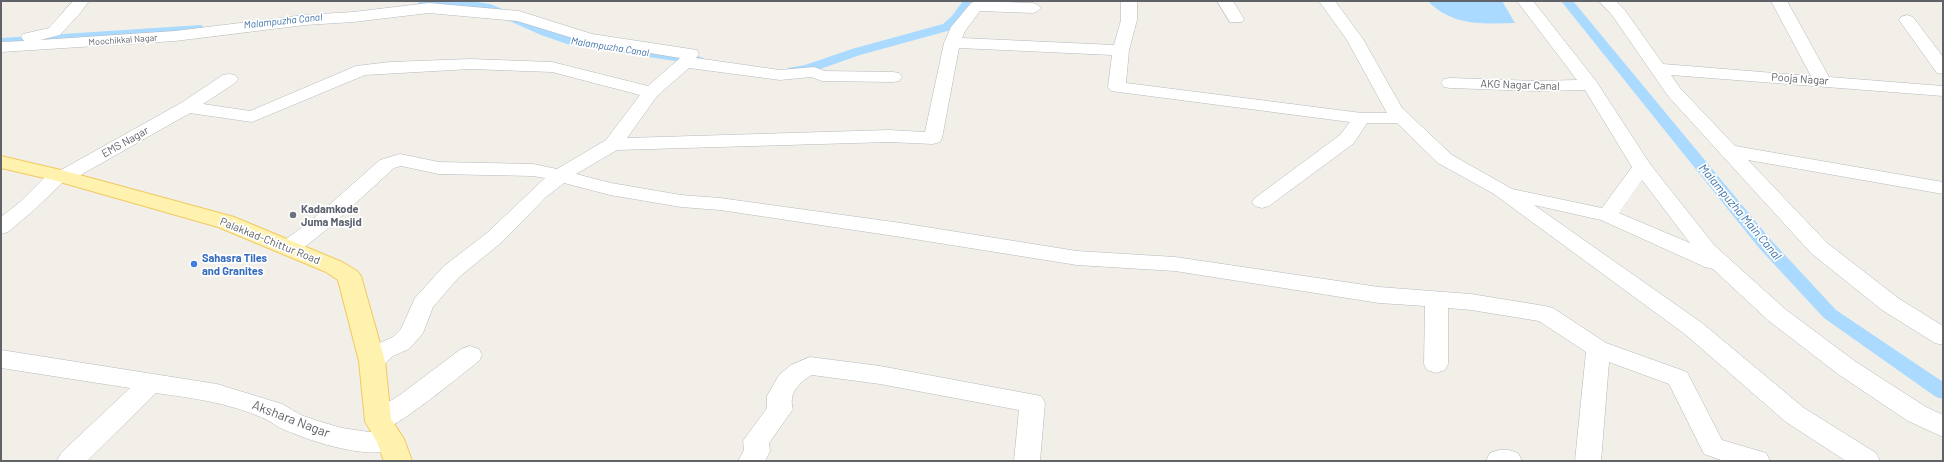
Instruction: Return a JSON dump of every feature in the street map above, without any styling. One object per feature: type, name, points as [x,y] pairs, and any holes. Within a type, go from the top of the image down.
[{"type":"main road","name":"Palakkad-Chittur Road","points":[[1,162],[61,176],[226,222],[334,267],[349,276],[372,361],[391,448]]},
{"type":"street","points":[[40,45],[76,9],[81,1]]},
{"type":"street","points":[[1129,1],[1129,20],[1121,50],[1117,87],[1362,118],[1402,118]]},
{"type":"street","points":[[1225,1],[1236,19]]},
{"type":"street","points":[[1327,1],[1355,39],[1395,111],[1445,159],[1501,190],[1694,329],[1795,415],[1867,461]]},
{"type":"street","points":[[1525,1],[1590,85],[1642,167],[1706,250],[1777,315],[1847,368],[1917,414],[1943,428]]},
{"type":"street","points":[[1607,1],[1618,12],[1674,92],[1819,248],[1890,304],[1943,337]]},
{"type":"street","points":[[1780,1],[1822,80]]},
{"type":"street","points":[[612,144],[889,136],[933,138],[952,43],[957,30],[976,6],[1033,8]]},
{"type":"street","name":"Moochikkal Nagar","points":[[1,47],[175,36],[305,20],[353,18],[429,8],[519,16],[589,38],[780,75],[814,72],[822,76],[893,77]]},
{"type":"street","points":[[1907,20],[1943,69]]},
{"type":"street","points":[[1,40],[54,32]]},
{"type":"street","points":[[952,43],[1121,50]]},
{"type":"street","points":[[372,361],[385,350],[401,343],[411,333],[423,304],[451,272],[495,237],[539,193],[560,176],[583,160],[612,144],[652,92],[688,58]]},
{"type":"street","points":[[187,107],[252,117],[362,70],[390,67],[470,64],[552,67],[652,92]]},
{"type":"street","name":"Pooja Nagar","points":[[1658,69],[1822,80],[1943,91]]},
{"type":"street","name":"EMS Nagar","points":[[1,227],[28,206],[61,176],[187,107],[229,79]]},
{"type":"street","name":"AKG Nagar Canal","points":[[1450,83],[1537,86],[1590,85]]},
{"type":"street","points":[[1262,202],[1347,139],[1362,118]]},
{"type":"street","points":[[1730,151],[1943,188]]},
{"type":"street","points":[[288,248],[319,225],[387,164],[400,160],[447,169],[533,170],[610,189],[681,201],[720,204],[901,230],[1077,258],[1175,264],[1379,295],[1471,302],[1545,314],[1598,349],[1678,378],[1713,447],[1757,461]]},
{"type":"street","points":[[1607,215],[1642,167]]},
{"type":"street","points":[[1501,190],[1607,215],[1726,268]]},
{"type":"street","points":[[1436,364],[1437,300]]},
{"type":"street","points":[[1588,461],[1598,349]]},
{"type":"street","points":[[391,448],[410,402],[470,355]]},
{"type":"street","name":"Akshara Nagar","points":[[1,359],[217,393],[273,411],[292,422],[314,430],[342,438],[369,442],[391,448]]},
{"type":"street","points":[[751,461],[757,452],[756,441],[780,409],[779,402],[786,383],[802,369],[810,366],[880,375],[1032,403],[1027,461]]},
{"type":"street","points":[[70,461],[152,382]]},
{"type":"street","points":[[1499,461],[1509,461]]},
{"type":"water","points":[[1428,1],[1502,1],[1515,23],[1491,24],[1468,22],[1447,15]]},
{"type":"waterway","name":"Malampuzha Canal","points":[[793,71],[807,69],[856,52],[947,27],[956,19],[969,1]]},
{"type":"waterway","name":"Malampuzha Main Canal","points":[[1567,1],[1765,244],[1830,314],[1943,392]]},
{"type":"waterway","name":"Malampuzha Canal","points":[[422,5],[467,4],[490,8],[545,32],[574,42],[701,61]]},
{"type":"waterway","name":"Malampuzha Canal","points":[[1,42],[201,29]]},
{"type":"place","name":"Kadamkode Juma Masjid","points":[[293,215]]},
{"type":"place","name":"Sahasra Tiles and Granites","points":[[194,264]]}]
